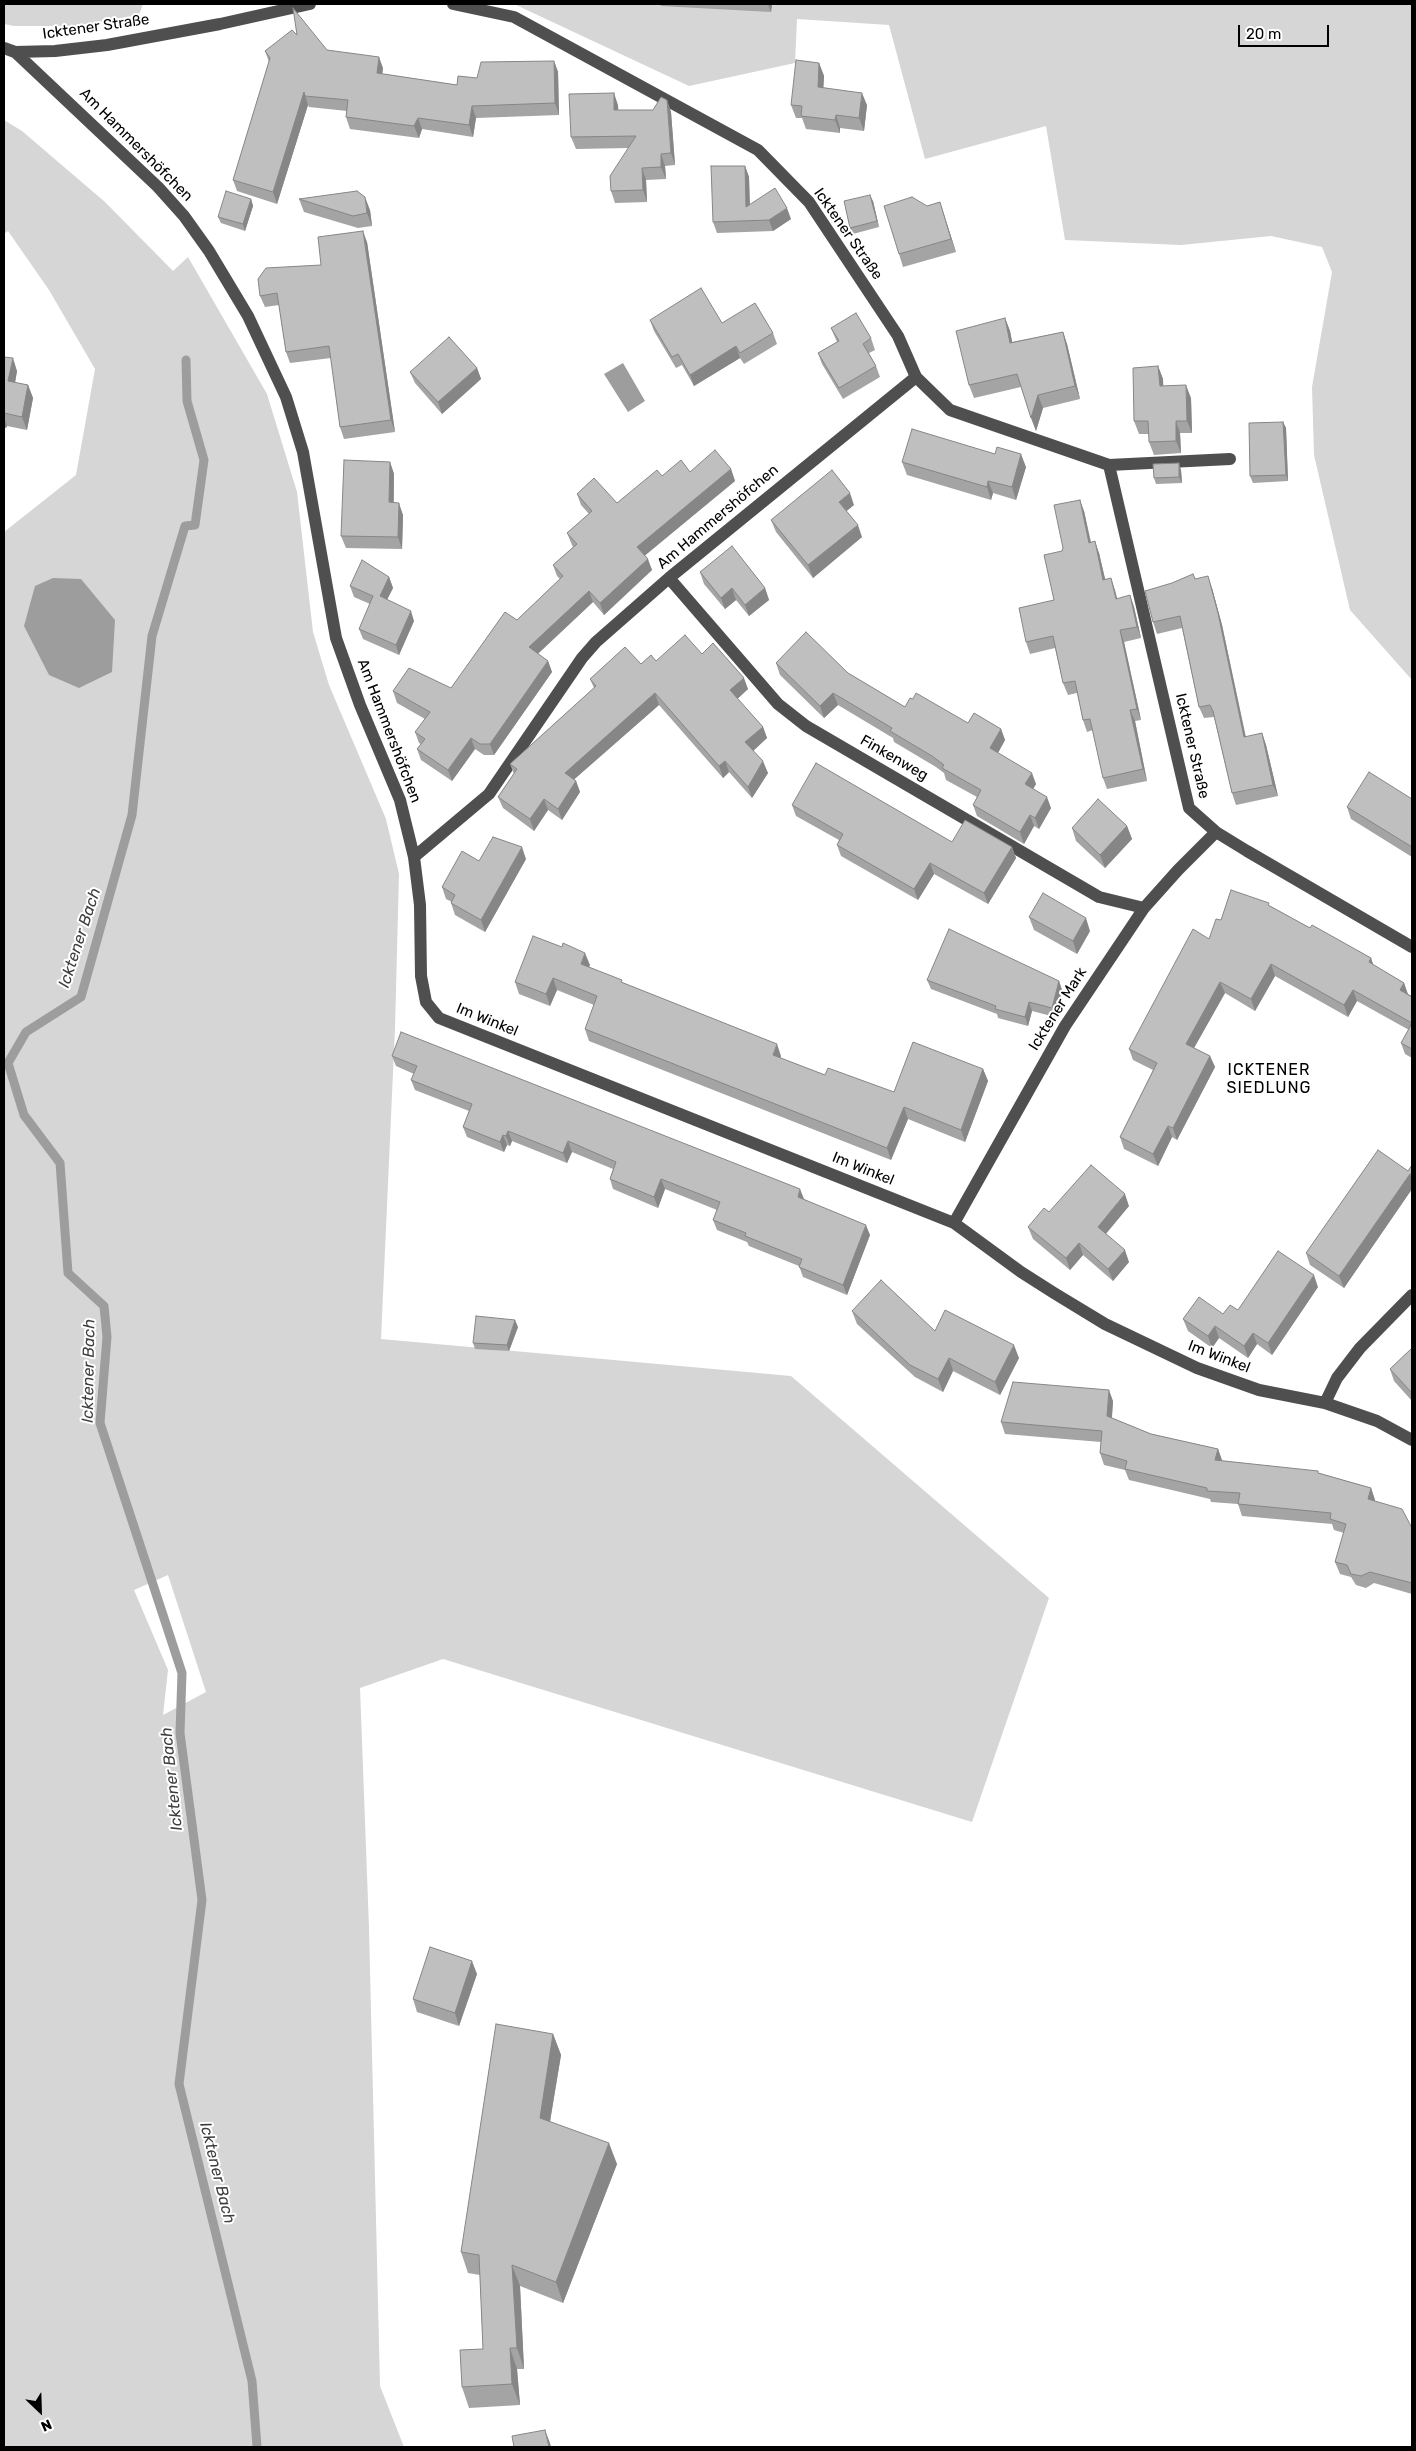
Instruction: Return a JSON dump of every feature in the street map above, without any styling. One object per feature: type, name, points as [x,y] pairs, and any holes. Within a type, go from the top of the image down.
[{"type":"street","name":"Icktener Straße","points":[[9,50],[54,51],[107,45],[220,24],[310,4]]},
{"type":"street","name":"Icktener Straße","points":[[453,4],[514,18],[758,150],[808,202],[898,336],[916,377],[950,410],[1109,465],[1230,459]]},
{"type":"street","name":"Am Hammershöfchen","points":[[9,50],[158,187],[184,216],[248,316],[286,397],[303,452],[336,638],[360,705],[400,800],[414,857],[488,794],[582,658],[596,642],[669,578],[916,377]]},
{"type":"street","name":"Icktener Straße","points":[[1109,465],[1189,808],[1216,832],[1412,947]]},
{"type":"street","name":"Finkenweg","points":[[669,578],[778,704],[806,726],[1099,897],[1144,908]]},
{"type":"street","name":"Icktener Mark","points":[[954,1223],[1065,1026],[1144,908],[1216,832]]},
{"type":"street","name":"Im Winkel","points":[[414,857],[420,905],[421,976],[426,1002],[439,1018],[954,1223],[1021,1272],[1105,1324],[1197,1368],[1259,1390],[1293,1399],[1325,1403],[1377,1421],[1412,1440]]},
{"type":"street","points":[[1325,1403],[1337,1378],[1360,1348],[1412,1295]]},
{"type":"shaded area","points":[[4,4],[143,4],[139,15],[74,26],[14,26],[4,24]]},
{"type":"shaded area","points":[[514,4],[1412,4],[1412,680],[1350,610],[1314,455],[1312,387],[1332,272],[1322,247],[1271,236],[1181,245],[1065,240],[1046,126],[925,159],[889,25],[797,19],[795,63],[689,86]]},
{"type":"shaded area","points":[[4,120],[22,131],[105,202],[173,271],[188,257],[267,394],[297,492],[313,632],[329,685],[386,819],[399,874],[395,1028],[381,1339],[791,1376],[1049,1598],[972,1822],[443,1659],[360,1688],[369,1928],[380,2386],[404,2447],[4,2447],[4,532],[76,475],[95,369],[49,290],[8,231],[4,234]],"holes":[[[168,1575],[206,1692],[163,1715],[168,1670],[134,1590]]]},
{"type":"shaded area","points":[[623,363],[645,401],[628,412],[604,374]]},
{"type":"shaded area","points":[[53,578],[81,579],[115,620],[112,672],[79,688],[49,675],[24,626],[35,586]]},
{"type":"building","points":[[293,8],[327,50],[379,57],[377,73],[457,85],[458,76],[477,78],[481,62],[554,61],[555,103],[472,106],[469,125],[418,118],[414,126],[346,117],[348,100],[305,96],[304,92],[273,192],[233,180],[270,58],[265,51],[292,30],[297,35]]},
{"type":"building","points":[[796,60],[819,63],[818,87],[862,93],[859,118],[836,115],[835,120],[801,116],[802,106],[791,105]]},
{"type":"building","points":[[614,93],[614,110],[653,110],[661,97],[667,100],[671,153],[661,154],[661,167],[642,168],[643,190],[611,191],[610,176],[636,136],[571,137],[569,94]]},
{"type":"building","points":[[711,166],[745,166],[746,207],[775,188],[787,208],[769,220],[713,222]]},
{"type":"building","points":[[226,191],[251,199],[243,224],[218,217]]},
{"type":"building","points":[[357,191],[365,197],[367,213],[353,216],[299,199]]},
{"type":"building","points":[[870,195],[877,221],[850,228],[844,201]]},
{"type":"building","points":[[912,197],[927,206],[940,202],[951,239],[899,254],[884,206]]},
{"type":"building","points":[[363,231],[391,420],[340,427],[329,346],[286,352],[277,293],[260,296],[258,279],[266,268],[321,265],[318,237]]},
{"type":"building","points":[[701,288],[722,323],[755,303],[773,333],[740,353],[736,346],[690,375],[678,354],[672,357],[650,320]]},
{"type":"building","points":[[856,313],[871,338],[863,344],[876,366],[839,388],[818,353],[839,341],[831,328]]},
{"type":"building","points":[[1005,318],[1010,343],[1063,332],[1075,386],[1038,395],[1031,418],[1017,374],[969,385],[956,331]]},
{"type":"building","points":[[449,337],[477,368],[438,402],[410,372]]},
{"type":"building","points":[[4,357],[13,358],[8,381],[28,385],[22,417],[4,413]]},
{"type":"building","points":[[1158,366],[1160,386],[1186,385],[1187,421],[1176,421],[1176,441],[1149,442],[1148,421],[1134,421],[1133,368]]},
{"type":"building","points":[[1283,422],[1286,475],[1250,476],[1249,423]]},
{"type":"building","points":[[912,429],[995,454],[997,447],[1021,454],[1012,487],[988,481],[987,487],[902,462]]},
{"type":"building","points":[[715,450],[731,469],[637,547],[648,559],[600,603],[589,591],[529,647],[548,661],[490,744],[480,744],[471,738],[448,770],[417,749],[425,739],[415,732],[430,712],[393,691],[409,668],[451,688],[505,612],[517,620],[563,576],[553,565],[577,544],[567,533],[592,511],[577,494],[594,478],[617,503],[657,470],[662,476],[681,460],[690,472]]},
{"type":"building","points":[[344,460],[390,462],[389,502],[399,503],[398,537],[341,536]]},
{"type":"building","points":[[1179,463],[1179,477],[1154,478],[1153,464]]},
{"type":"building","points":[[832,470],[850,493],[839,502],[858,525],[808,565],[771,520]]},
{"type":"building","points":[[1080,500],[1089,543],[1095,541],[1103,580],[1111,578],[1116,599],[1130,595],[1137,627],[1120,630],[1137,709],[1130,710],[1143,769],[1103,778],[1090,719],[1083,720],[1075,681],[1063,683],[1053,636],[1026,642],[1019,608],[1054,600],[1044,555],[1062,551],[1063,548],[1054,505]]},
{"type":"building","points":[[732,546],[765,588],[745,605],[732,588],[721,598],[700,572]]},
{"type":"building","points":[[362,560],[389,577],[380,596],[411,611],[396,645],[359,629],[373,596],[350,586]]},
{"type":"building","points":[[1193,574],[1195,579],[1208,576],[1218,613],[1244,737],[1262,733],[1273,785],[1232,793],[1213,711],[1210,705],[1199,707],[1180,616],[1153,622],[1145,591]]},
{"type":"building","points":[[806,632],[848,673],[905,707],[910,698],[913,699],[916,693],[968,723],[974,713],[1001,729],[990,748],[1032,773],[1025,784],[1047,797],[1035,818],[1030,815],[1020,832],[973,805],[981,790],[942,768],[944,765],[932,756],[890,731],[892,728],[833,693],[820,706],[776,663]]},
{"type":"building","points":[[685,635],[702,654],[713,643],[744,678],[730,690],[763,727],[745,742],[763,761],[748,787],[725,761],[719,766],[655,693],[565,773],[576,781],[558,809],[544,799],[530,819],[498,797],[517,769],[510,764],[596,686],[590,679],[625,647],[641,664],[651,655],[656,661]]},
{"type":"building","points":[[816,763],[952,842],[965,820],[1012,847],[984,893],[930,863],[914,889],[837,845],[843,834],[792,805]]},
{"type":"building","points":[[1369,772],[1412,799],[1412,847],[1347,807]]},
{"type":"building","points":[[1098,799],[1127,826],[1100,855],[1072,828]]},
{"type":"building","points":[[493,837],[522,847],[481,920],[451,903],[455,895],[442,887],[462,851],[479,861]]},
{"type":"building","points":[[1231,890],[1269,903],[1268,905],[1310,928],[1312,925],[1371,958],[1369,962],[1404,983],[1400,990],[1412,997],[1412,1023],[1353,990],[1344,1005],[1271,964],[1251,999],[1220,982],[1186,1044],[1210,1056],[1173,1128],[1168,1126],[1153,1154],[1120,1137],[1157,1063],[1129,1049],[1193,929],[1209,939],[1216,919],[1221,920]]},
{"type":"building","points":[[1043,893],[1086,918],[1073,941],[1029,917]]},
{"type":"building","points":[[949,929],[1059,981],[1052,1008],[1029,1002],[1025,1017],[995,1009],[996,1006],[927,980]]},
{"type":"building","points":[[533,936],[562,947],[563,943],[585,953],[581,964],[622,980],[621,982],[777,1044],[773,1055],[825,1075],[828,1068],[894,1092],[913,1042],[983,1069],[961,1130],[904,1107],[887,1148],[585,1029],[597,996],[553,978],[546,994],[515,982]]},
{"type":"building","points":[[1412,1023],[1412,1049],[1401,1043]]},
{"type":"building","points":[[401,1032],[800,1189],[798,1197],[866,1225],[843,1285],[799,1267],[802,1259],[745,1236],[746,1233],[713,1220],[720,1202],[661,1179],[654,1197],[610,1179],[616,1162],[568,1141],[563,1153],[508,1131],[506,1136],[503,1135],[500,1142],[463,1127],[472,1104],[411,1080],[417,1066],[392,1056]]},
{"type":"building","points":[[1378,1150],[1408,1171],[1412,1165],[1412,1175],[1410,1174],[1339,1276],[1306,1253]]},
{"type":"building","points":[[1091,1165],[1125,1194],[1098,1227],[1125,1250],[1108,1269],[1079,1243],[1066,1258],[1028,1227],[1044,1208],[1049,1212]]},
{"type":"building","points":[[1278,1251],[1314,1275],[1268,1343],[1253,1333],[1244,1346],[1215,1326],[1208,1336],[1183,1319],[1199,1297],[1223,1314],[1230,1305],[1238,1310]]},
{"type":"building","points":[[881,1280],[935,1331],[945,1310],[1014,1345],[995,1382],[949,1358],[938,1379],[910,1365],[852,1311]]},
{"type":"building","points":[[476,1316],[515,1320],[507,1345],[473,1343]]},
{"type":"building","points":[[1412,1348],[1412,1393],[1390,1369]]},
{"type":"building","points":[[1013,1382],[1109,1390],[1107,1416],[1151,1434],[1218,1449],[1215,1460],[1318,1471],[1318,1473],[1371,1488],[1368,1499],[1402,1509],[1412,1528],[1412,1583],[1370,1572],[1361,1576],[1351,1574],[1347,1565],[1335,1562],[1346,1524],[1330,1519],[1331,1513],[1238,1504],[1240,1493],[1207,1491],[1207,1488],[1125,1469],[1127,1461],[1100,1453],[1102,1431],[1001,1422]]},
{"type":"building","points":[[430,1947],[472,1961],[455,2013],[413,1999]]},
{"type":"building","points":[[496,2024],[553,2034],[540,2118],[609,2143],[556,2282],[512,2265],[517,2348],[510,2348],[512,2384],[462,2387],[460,2350],[483,2349],[479,2255],[461,2252]]},
{"type":"building","points":[[545,2430],[549,2447],[514,2447],[512,2436]]},
{"type":"waterway","name":"Icktener Bach","points":[[186,360],[187,401],[204,460],[195,525],[185,526],[152,636],[132,815],[81,997],[26,1032],[8,1063],[24,1115],[60,1163],[68,1273],[104,1306],[107,1337],[100,1423],[182,1673],[180,1733],[202,1900],[179,2084],[252,2381],[257,2447]]},
{"type":"district","name":"ICKTENER SIEDLUNG","points":[[1269,1079]]}]
